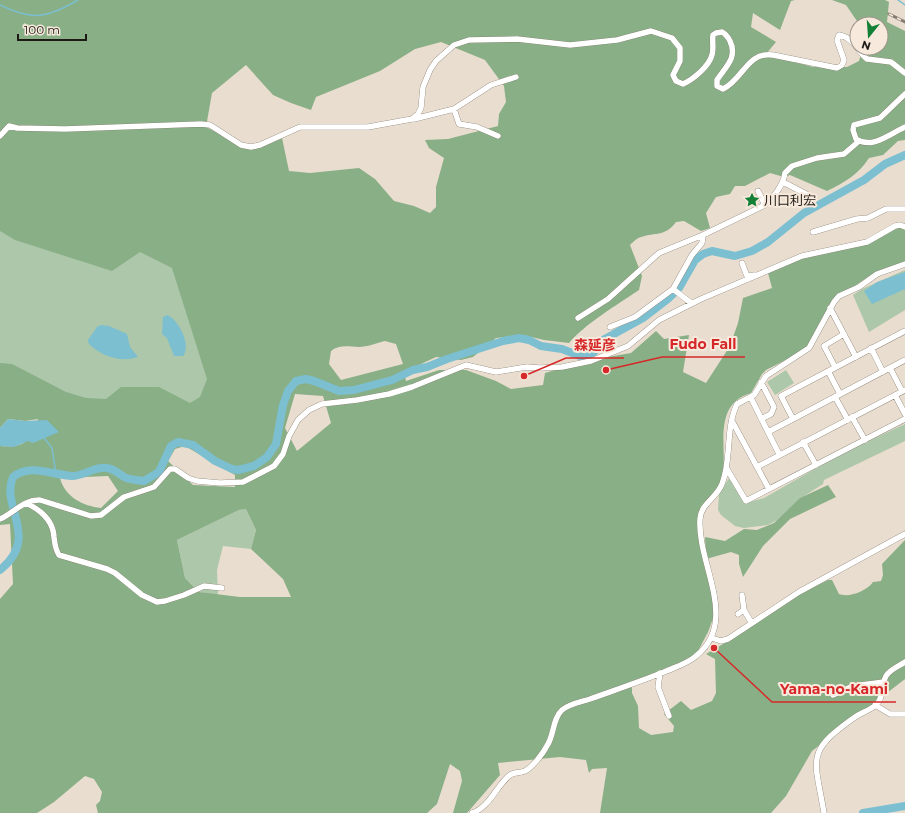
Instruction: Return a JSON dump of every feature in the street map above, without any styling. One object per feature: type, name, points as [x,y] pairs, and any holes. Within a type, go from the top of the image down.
[{"type":"street","points":[[412,119],[422,108],[423,87],[430,70],[436,61],[454,45],[476,40],[517,39],[570,45],[617,40],[646,32],[658,32],[672,38],[680,48],[680,61],[673,75],[676,81],[683,84],[693,78],[710,60],[713,50],[713,35],[722,32],[729,39],[734,53],[730,63],[717,80],[717,86],[723,89],[728,86],[753,59],[763,55],[773,54],[837,68],[842,65],[844,60],[837,40],[839,35],[846,36],[851,40],[867,59],[891,62],[905,73]]},
{"type":"street","points":[[0,136],[9,126],[17,128],[66,129],[201,124],[210,125],[241,145],[251,147],[260,145],[300,126],[368,126],[412,119],[454,109],[491,85],[516,77]]},
{"type":"street","points":[[905,94],[880,118],[854,126],[853,136],[859,141],[868,142],[879,140],[905,127]]},
{"type":"street","points":[[454,109],[459,124],[477,126],[498,136]]},
{"type":"street","points":[[578,318],[608,299],[659,254],[703,236],[765,205],[772,199],[783,182],[785,173],[792,166],[818,158],[844,154],[859,141]]},
{"type":"street","points":[[783,182],[808,195]]},
{"type":"street","points":[[758,191],[765,205]]},
{"type":"street","points":[[813,232],[857,219],[868,218],[886,209],[905,209]]},
{"type":"street","points":[[2,518],[33,500],[40,500],[96,516],[101,515],[124,497],[154,487],[170,469],[175,469],[188,478],[197,481],[220,483],[243,482],[274,466],[283,454],[289,436],[298,420],[309,410],[322,404],[390,394],[466,364],[496,372],[527,367],[562,367],[591,361],[628,346],[659,320],[691,303],[802,256],[867,242],[895,226],[900,225],[905,227]]},
{"type":"street","points":[[610,327],[635,317],[673,290],[692,256],[702,243],[703,236]]},
{"type":"street","points":[[742,263],[747,276],[754,274],[756,276]]},
{"type":"street","points":[[472,813],[482,807],[510,775],[523,772],[532,764],[549,743],[558,715],[562,710],[575,703],[660,673],[689,661],[697,656],[712,638],[717,615],[703,552],[700,519],[703,508],[722,486],[727,469],[729,435],[737,404],[751,398],[766,376],[809,348],[830,308],[839,296],[859,287],[877,274],[905,264]]},
{"type":"street","points":[[673,290],[679,296],[691,303]]},
{"type":"street","points":[[830,308],[856,356]]},
{"type":"street","points":[[793,419],[781,396],[905,331]]},
{"type":"street","points":[[835,367],[824,346],[844,334]]},
{"type":"street","points":[[871,348],[883,372]]},
{"type":"street","points":[[768,432],[905,360]]},
{"type":"street","points":[[757,466],[904,390],[890,368]]},
{"type":"street","points":[[828,371],[850,418],[865,440]]},
{"type":"street","points":[[761,382],[774,407],[771,414],[761,419]]},
{"type":"street","points":[[895,395],[905,414]]},
{"type":"street","points":[[751,398],[779,454]]},
{"type":"street","points":[[727,469],[746,501],[905,419]]},
{"type":"street","points":[[732,421],[769,489]]},
{"type":"street","points":[[803,442],[816,465]]},
{"type":"street","points":[[26,503],[37,508],[47,517],[53,528],[55,548],[59,555],[107,569],[146,598],[157,602],[165,602],[204,586],[222,588]]},
{"type":"street","points":[[712,638],[721,641],[725,640],[801,591],[905,534]]},
{"type":"street","points":[[742,595],[744,610],[751,622]]},
{"type":"street","points":[[738,614],[744,610]]},
{"type":"street","points":[[824,812],[815,760],[819,750],[823,743],[833,734],[879,701],[884,682],[889,672],[905,662]]},
{"type":"street","points":[[660,673],[658,687],[669,716]]},
{"type":"street","points":[[833,695],[853,686],[884,682]]},
{"type":"street","points":[[875,705],[890,714],[905,714]]},
{"type":"green space","points":[[0,0],[795,0],[791,1],[780,30],[753,13],[751,27],[776,42],[766,54],[813,67],[847,67],[859,61],[861,56],[889,56],[889,23],[905,31],[905,140],[898,141],[883,155],[869,158],[851,178],[827,191],[790,175],[784,177],[770,173],[745,186],[735,186],[730,194],[716,197],[706,213],[710,228],[701,231],[684,221],[676,222],[672,227],[664,232],[638,238],[630,245],[642,276],[639,290],[593,321],[569,343],[544,340],[523,335],[496,338],[473,357],[461,360],[436,357],[404,372],[406,381],[439,370],[466,370],[496,381],[511,389],[543,385],[545,373],[590,360],[631,353],[656,331],[664,339],[689,335],[683,372],[706,383],[730,346],[738,323],[743,298],[772,288],[768,273],[800,258],[871,240],[891,230],[902,227],[905,230],[905,264],[871,275],[850,289],[844,291],[834,301],[809,348],[766,370],[751,393],[738,399],[730,408],[726,418],[724,430],[724,470],[722,483],[716,495],[699,515],[715,596],[714,616],[708,632],[696,655],[632,684],[632,693],[638,706],[639,728],[651,735],[673,732],[674,726],[664,714],[681,701],[691,710],[712,701],[716,693],[715,659],[706,654],[745,631],[788,600],[828,580],[832,580],[839,594],[843,595],[858,593],[867,588],[873,582],[881,581],[883,575],[882,564],[905,540],[905,679],[812,751],[786,796],[771,813],[600,813],[607,768],[592,769],[589,773],[586,760],[560,757],[498,763],[500,775],[467,813],[453,813],[462,781],[460,771],[450,764],[437,804],[427,813],[98,813],[96,805],[100,801],[102,792],[94,779],[85,776],[54,802],[37,813],[0,813],[0,599],[13,584],[10,524],[0,525],[0,446],[16,446],[25,442],[32,433],[38,419],[25,421],[8,419],[0,428],[0,363],[12,364],[66,392],[86,398],[106,399],[121,387],[159,387],[190,403],[200,397],[207,379],[172,268],[140,252],[112,271],[15,240],[0,231]],"holes":[[[441,42],[485,60],[504,86],[506,102],[499,114],[498,126],[448,139],[425,140],[429,148],[444,158],[436,187],[436,207],[430,213],[414,206],[394,201],[375,179],[359,168],[310,173],[289,171],[282,138],[252,150],[206,127],[212,93],[246,65],[273,95],[311,110],[316,97],[380,71],[415,49]],[[385,341],[396,344],[403,364],[341,380],[329,364],[331,351],[338,347],[362,347]],[[295,394],[323,396],[331,423],[297,451],[285,428]],[[185,446],[235,475],[235,487],[193,485],[168,461],[175,449]],[[108,476],[118,491],[101,508],[94,507],[81,503],[70,495],[62,485],[60,478]],[[246,509],[256,530],[251,549],[283,579],[291,597],[240,597],[199,592],[185,578],[177,540],[239,510]]]},
{"type":"green space","points":[[832,0],[885,0],[889,2],[888,16],[854,16],[846,5]]},
{"type":"green space","points":[[0,218],[139,244],[176,244],[208,317],[208,406],[0,412]]},
{"type":"green space","points":[[905,270],[905,310],[869,332],[853,295],[862,289]]},
{"type":"green space","points":[[786,370],[794,383],[775,395],[767,382]]},
{"type":"green space","points":[[905,424],[905,441],[824,480],[823,484],[801,498],[777,520],[768,525],[744,528],[735,526],[721,515],[718,510],[719,493],[730,477],[746,503],[764,498],[841,454]]},
{"type":"green space","points":[[828,485],[836,497],[790,519],[763,546],[743,577],[739,564],[739,555],[731,552],[706,559],[705,537],[725,541],[744,529],[757,530],[774,523],[800,498]]},
{"type":"green space","points":[[246,509],[256,530],[251,549],[223,546],[217,570],[218,595],[199,592],[185,578],[177,540],[239,510]]},
{"type":"water","points":[[905,272],[905,289],[872,304],[864,291],[877,282]]},
{"type":"water","points":[[167,315],[171,317],[179,327],[185,339],[186,346],[183,356],[174,356],[167,338],[162,334],[163,317]]},
{"type":"water","points":[[101,325],[109,326],[127,334],[130,347],[138,357],[121,359],[110,357],[90,345],[88,340],[97,327]]},
{"type":"water","points":[[8,419],[25,421],[47,420],[59,432],[33,443],[28,441],[14,447],[0,446],[0,428]]},
{"type":"waterway","points":[[0,5],[21,14],[39,15],[57,11],[78,0]]},
{"type":"waterway","points":[[898,0],[905,5]]},
{"type":"waterway","points":[[0,570],[12,558],[18,546],[19,534],[11,500],[10,488],[13,477],[20,473],[34,470],[76,476],[98,468],[107,468],[126,478],[144,481],[159,472],[171,446],[178,442],[193,445],[215,461],[232,469],[238,470],[254,466],[267,457],[276,444],[283,405],[288,391],[296,381],[306,379],[339,391],[354,390],[392,380],[413,370],[427,367],[503,341],[519,338],[529,340],[541,346],[562,349],[585,358],[594,352],[603,340],[643,318],[669,298],[679,288],[695,260],[703,254],[712,251],[735,256],[752,251],[768,242],[804,213],[864,180],[885,164],[905,155]]},
{"type":"waterway","points":[[44,438],[52,448],[56,474]]},
{"type":"waterway","points":[[863,813],[905,806]]},
{"type":"railway","points":[[889,14],[905,22]]},
{"type":"place","name":"川口利宏","points":[[752,200]]},
{"type":"place","name":"Fudo Fall","points":[[606,370]]},
{"type":"place","name":"森延彦","points":[[524,376]]},
{"type":"place","name":"Yama-no-Kami","points":[[714,648]]}]
